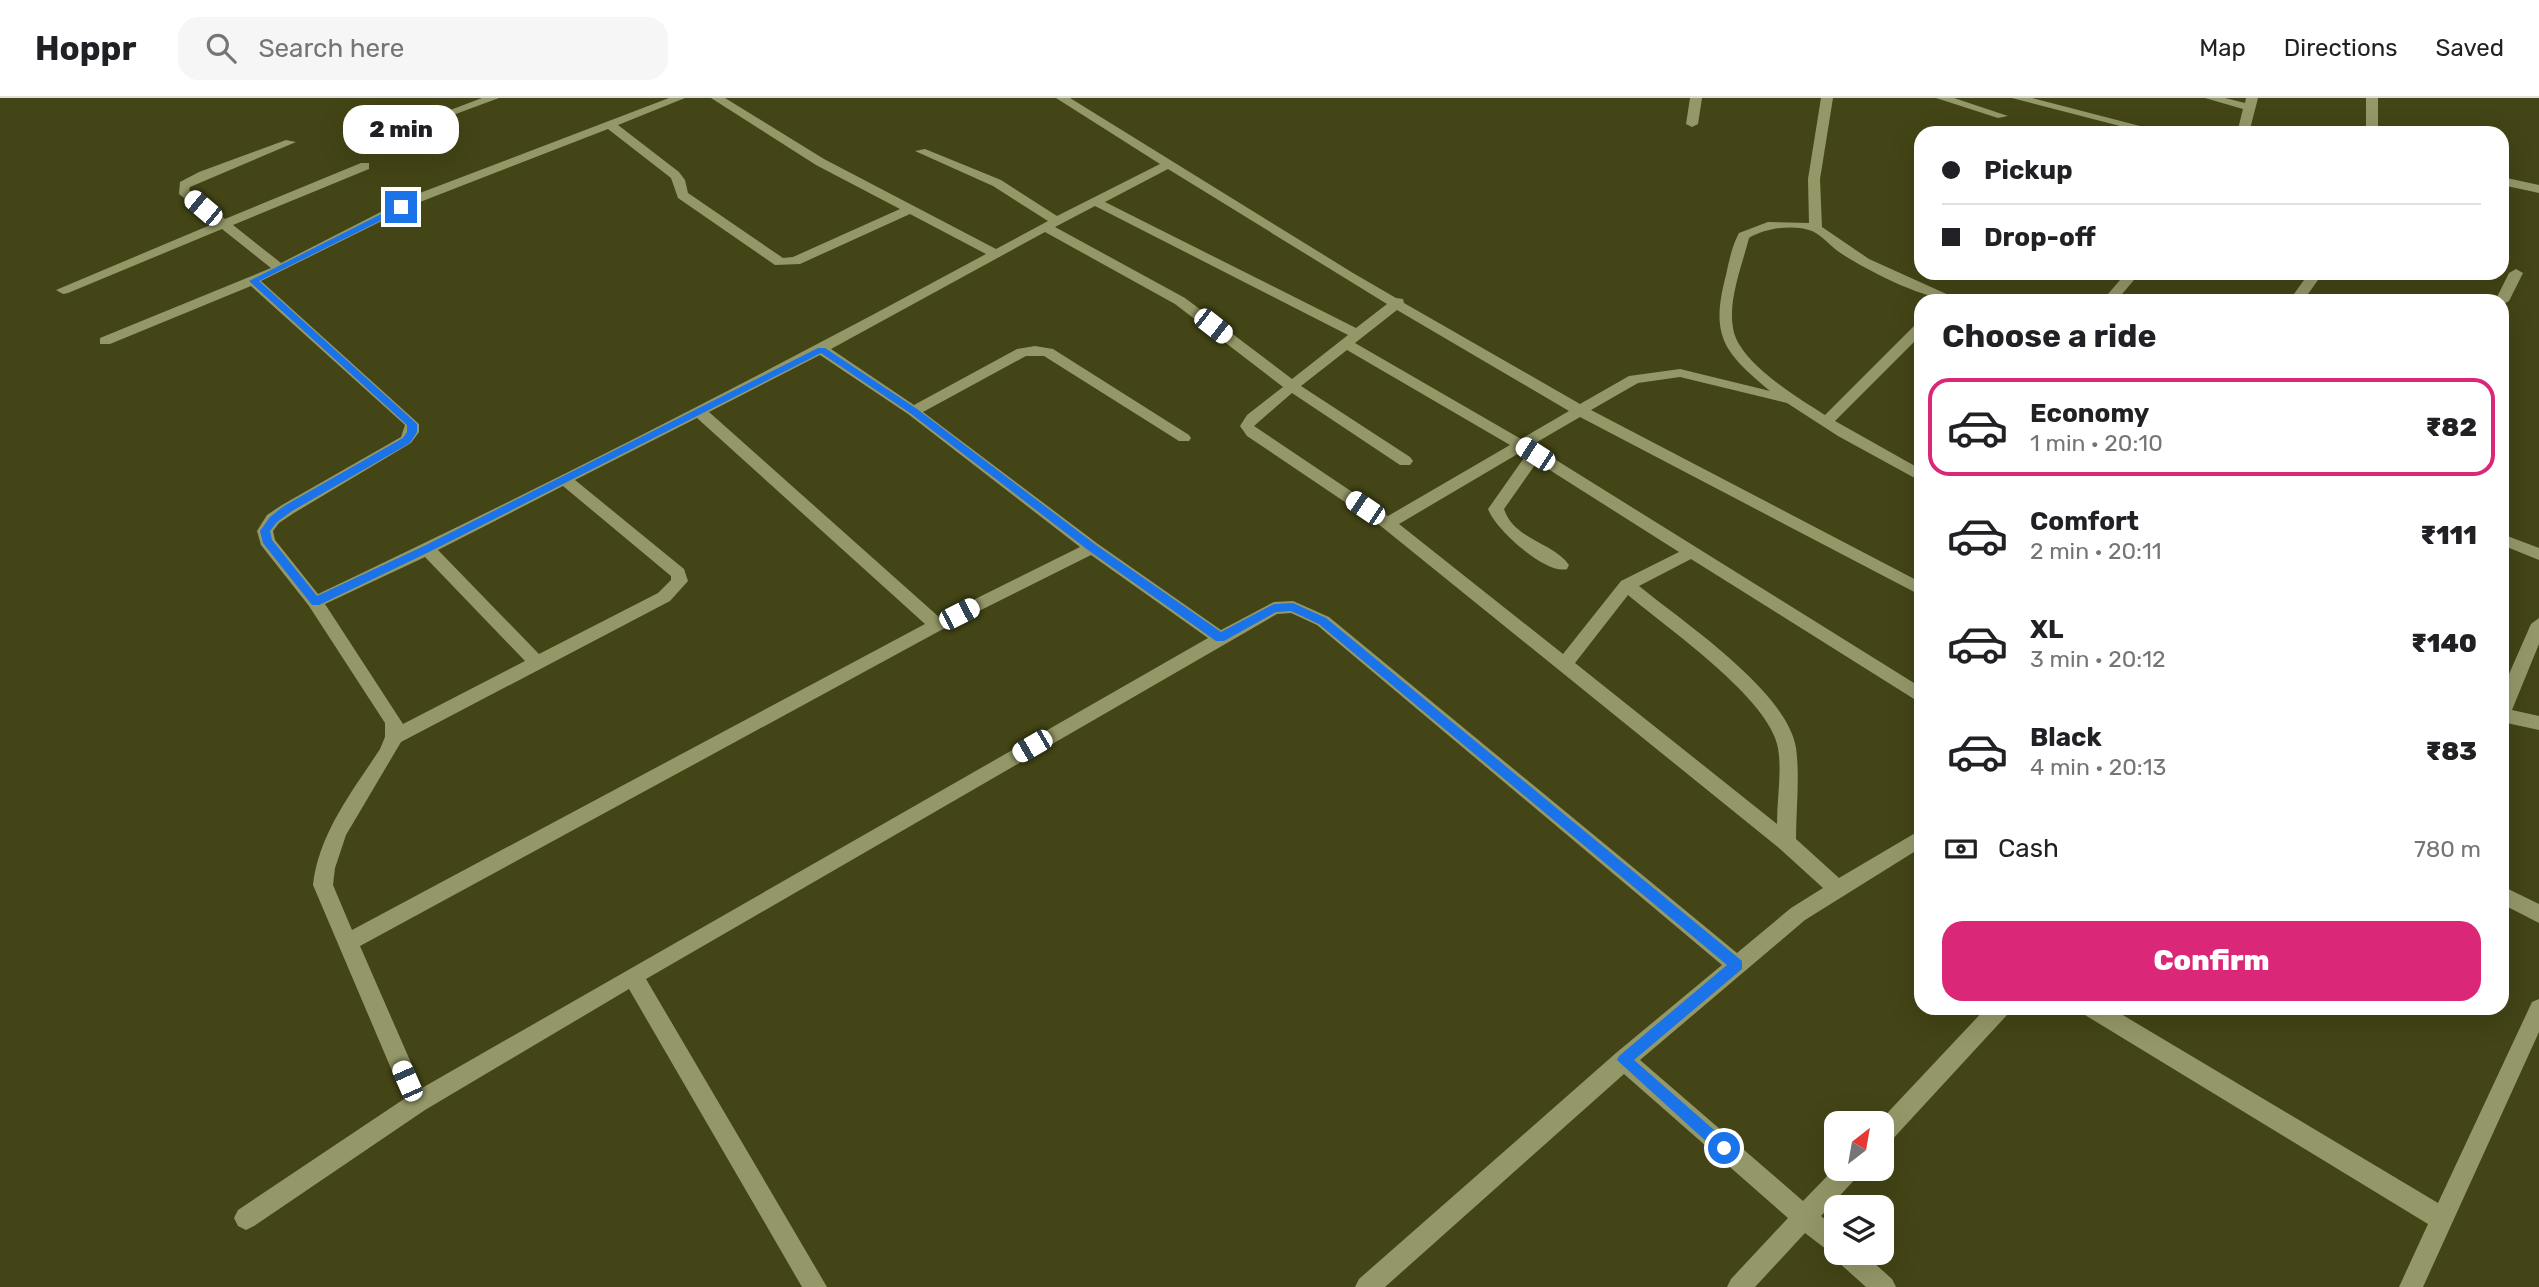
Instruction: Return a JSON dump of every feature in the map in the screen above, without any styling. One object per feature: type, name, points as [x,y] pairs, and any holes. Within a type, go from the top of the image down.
[{"type":"street","points":[[422,123],[493,98]]},
{"type":"street","points":[[104,341],[280,269],[416,200],[679,98]]},
{"type":"street","points":[[717,98],[820,162],[996,254]]},
{"type":"street","points":[[1062,98],[1348,276],[1579,410],[1914,586]]},
{"type":"street","points":[[1692,124],[1696,98]]},
{"type":"street","points":[[1816,228],[1813,211],[1814,190],[1827,98]]},
{"type":"street","points":[[1941,98],[2000,120],[2011,98]]},
{"type":"street","points":[[2018,98],[2132,126]]},
{"type":"street","points":[[2211,98],[2250,102],[2245,126]]},
{"type":"street","points":[[2372,98],[2372,126]]},
{"type":"street","points":[[610,125],[675,175],[679,180],[682,195],[780,262],[795,261],[910,209]]},
{"type":"street","points":[[280,269],[183,191],[184,186],[203,175],[290,142]]},
{"type":"street","points":[[921,151],[997,183],[1051,224],[1180,301],[1290,386],[1405,461]]},
{"type":"street","points":[[315,602],[700,412],[1167,165]]},
{"type":"street","points":[[63,290],[365,166]]},
{"type":"street","points":[[2509,183],[2539,189]]},
{"type":"street","points":[[1096,202],[1351,339],[1914,692]]},
{"type":"street","points":[[1914,472],[1826,422],[1755,373],[1731,346],[1726,330],[1726,316],[1743,236],[1755,227],[1782,224],[1816,228],[1833,244],[1864,261],[1937,294]]},
{"type":"street","points":[[2506,294],[2516,273]]},
{"type":"street","points":[[2115,294],[2127,280]]},
{"type":"street","points":[[253,281],[412,424],[412,432],[406,440],[288,509],[273,519],[265,531],[267,541],[315,602],[394,722],[394,737],[388,752],[330,847],[323,868],[323,885],[417,1104]]},
{"type":"street","points":[[1398,303],[1252,418],[1247,426],[1252,433],[1388,523],[1786,842],[1838,889]]},
{"type":"street","points":[[1826,422],[1914,334]]},
{"type":"street","points":[[821,349],[913,411],[1092,548],[1220,638]]},
{"type":"street","points":[[913,411],[1022,352],[1035,349],[1048,352],[1184,438]]},
{"type":"street","points":[[1388,523],[1634,379],[1680,373],[1798,402]]},
{"type":"street","points":[[700,412],[937,625]]},
{"type":"street","points":[[1535,454],[1496,509],[1497,515],[1506,528],[1561,565]]},
{"type":"street","points":[[394,737],[664,597],[680,581],[678,573],[565,480]]},
{"type":"street","points":[[2509,542],[2539,554]]},
{"type":"street","points":[[347,943],[937,625],[1092,548]]},
{"type":"street","points":[[427,549],[537,663]]},
{"type":"street","points":[[1564,664],[1627,585],[1690,553]]},
{"type":"street","points":[[1627,585],[1751,688],[1779,723],[1787,748],[1786,842]]},
{"type":"street","points":[[246,1219],[417,1104],[633,976],[1274,608],[1293,607],[1323,621],[1737,965]]},
{"type":"street","points":[[2509,697],[2539,624]]},
{"type":"street","points":[[2509,716],[2539,723]]},
{"type":"street","points":[[1367,1287],[1624,1060],[1798,914],[1914,842]]},
{"type":"street","points":[[2509,898],[2539,914]]},
{"type":"street","points":[[633,976],[815,1287]]},
{"type":"street","points":[[2410,1287],[2539,1009]]},
{"type":"street","points":[[1894,1121],[1993,1015]]},
{"type":"street","points":[[2104,1015],[2442,1219]]},
{"type":"street","points":[[1624,1060],[1824,1235]]},
{"type":"street","points":[[1739,1287],[1838,1181]]},
{"type":"street","points":[[1859,1265],[1884,1287]]},
{"type":"route","points":[[401,207],[253,281],[412,424],[412,432],[406,440],[288,509],[273,519],[265,531],[267,541],[315,602],[427,549],[821,349],[913,411],[1092,548],[1220,638],[1274,608],[1293,607],[1323,621],[1737,965],[1624,1060],[1724,1148]]}]
